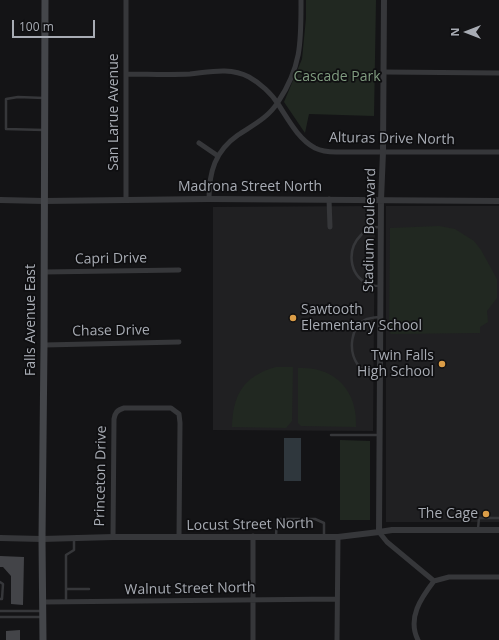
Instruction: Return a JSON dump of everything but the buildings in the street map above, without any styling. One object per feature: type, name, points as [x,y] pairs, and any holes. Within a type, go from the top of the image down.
[{"type":"main road","name":"Falls Avenue East","points":[[43,640],[42,539],[45,0]]},
{"type":"street","name":"San Larue Avenue","points":[[126,0],[126,200]]},
{"type":"street","points":[[209,199],[210,178],[218,156],[227,144],[261,121],[278,103],[290,80],[299,54],[301,0]]},
{"type":"street","name":"Stadium Boulevard","points":[[379,532],[380,286],[384,0]]},
{"type":"street","name":"Alturas Drive North","points":[[126,74],[190,74],[226,70],[250,78],[260,85],[278,103],[285,116],[301,137],[314,147],[336,152],[499,152]]},
{"type":"street","points":[[384,72],[499,73]]},
{"type":"street","points":[[199,144],[218,156]]},
{"type":"street","points":[[329,199],[330,227]]},
{"type":"street","name":"Madrona Street North","points":[[0,200],[329,199],[499,201]]},
{"type":"street","name":"Capri Drive","points":[[44,272],[179,270]]},
{"type":"street","name":"Chase Drive","points":[[44,345],[179,342]]},
{"type":"street","name":"Princeton Drive","points":[[113,537],[115,414],[118,410],[124,408],[171,408],[179,414],[180,423],[179,538]]},
{"type":"street","name":"Locust Street North","points":[[0,538],[179,538],[253,536],[338,537],[392,530],[499,530]]},
{"type":"street","points":[[379,532],[387,542],[434,581]]},
{"type":"street","points":[[253,536],[253,640]]},
{"type":"street","points":[[337,640],[338,537]]},
{"type":"street","points":[[418,640],[415,629],[416,611],[421,598],[434,581],[449,578],[499,577]]},
{"type":"street","name":"Walnut Street North","points":[[43,602],[337,599]]},
{"type":"lane","points":[[45,98],[18,97],[6,99],[6,130],[45,130]]},
{"type":"lane","points":[[380,286],[369,284],[357,275],[352,266],[351,257],[352,248],[356,240],[363,232],[370,228],[381,227]]},
{"type":"lane","points":[[380,317],[368,319],[360,324],[354,334],[351,346],[353,356],[358,366],[368,373],[380,377]]},
{"type":"lane","points":[[331,435],[380,435]]},
{"type":"lane","points":[[478,530],[479,518],[499,518]]},
{"type":"lane","points":[[276,536],[277,519],[315,519],[324,524],[324,536]]},
{"type":"lane","points":[[66,602],[66,555],[74,550],[74,538]]},
{"type":"lane","points":[[0,582],[3,584],[2,599],[0,599]]},
{"type":"lane","points":[[66,589],[89,589]]},
{"type":"lane","points":[[0,611],[43,614]]},
{"type":"lane","points":[[0,617],[43,614]]},
{"type":"shaded area","name":"Sawtooth Elementary School","points":[[375,206],[373,431],[213,430],[213,207]]},
{"type":"shaded area","name":"Twin Falls High School","points":[[386,206],[499,206],[499,522],[386,522]]},
{"type":"shaded area","points":[[284,438],[301,438],[301,481],[284,481]]},
{"type":"green space","name":"Cascade Park","points":[[306,0],[376,0],[374,116],[309,114],[305,133],[284,102],[302,59],[306,18]]},
{"type":"green space","points":[[439,226],[455,229],[474,241],[481,250],[497,279],[497,298],[487,311],[488,322],[480,327],[480,333],[391,334],[389,330],[390,228]]},
{"type":"green space","points":[[276,367],[293,367],[292,421],[286,428],[232,427],[235,405],[242,388],[255,376]]},
{"type":"green space","points":[[298,368],[311,368],[323,371],[342,383],[353,402],[356,414],[356,427],[301,426],[298,423]]},
{"type":"green space","points":[[340,440],[370,441],[370,520],[340,520]]},
{"type":"place","name":"Sawtooth Elementary School","points":[[293,318]]},
{"type":"place","name":"Twin Falls High School","points":[[442,364]]},
{"type":"place","name":"The Cage","points":[[486,514]]}]
